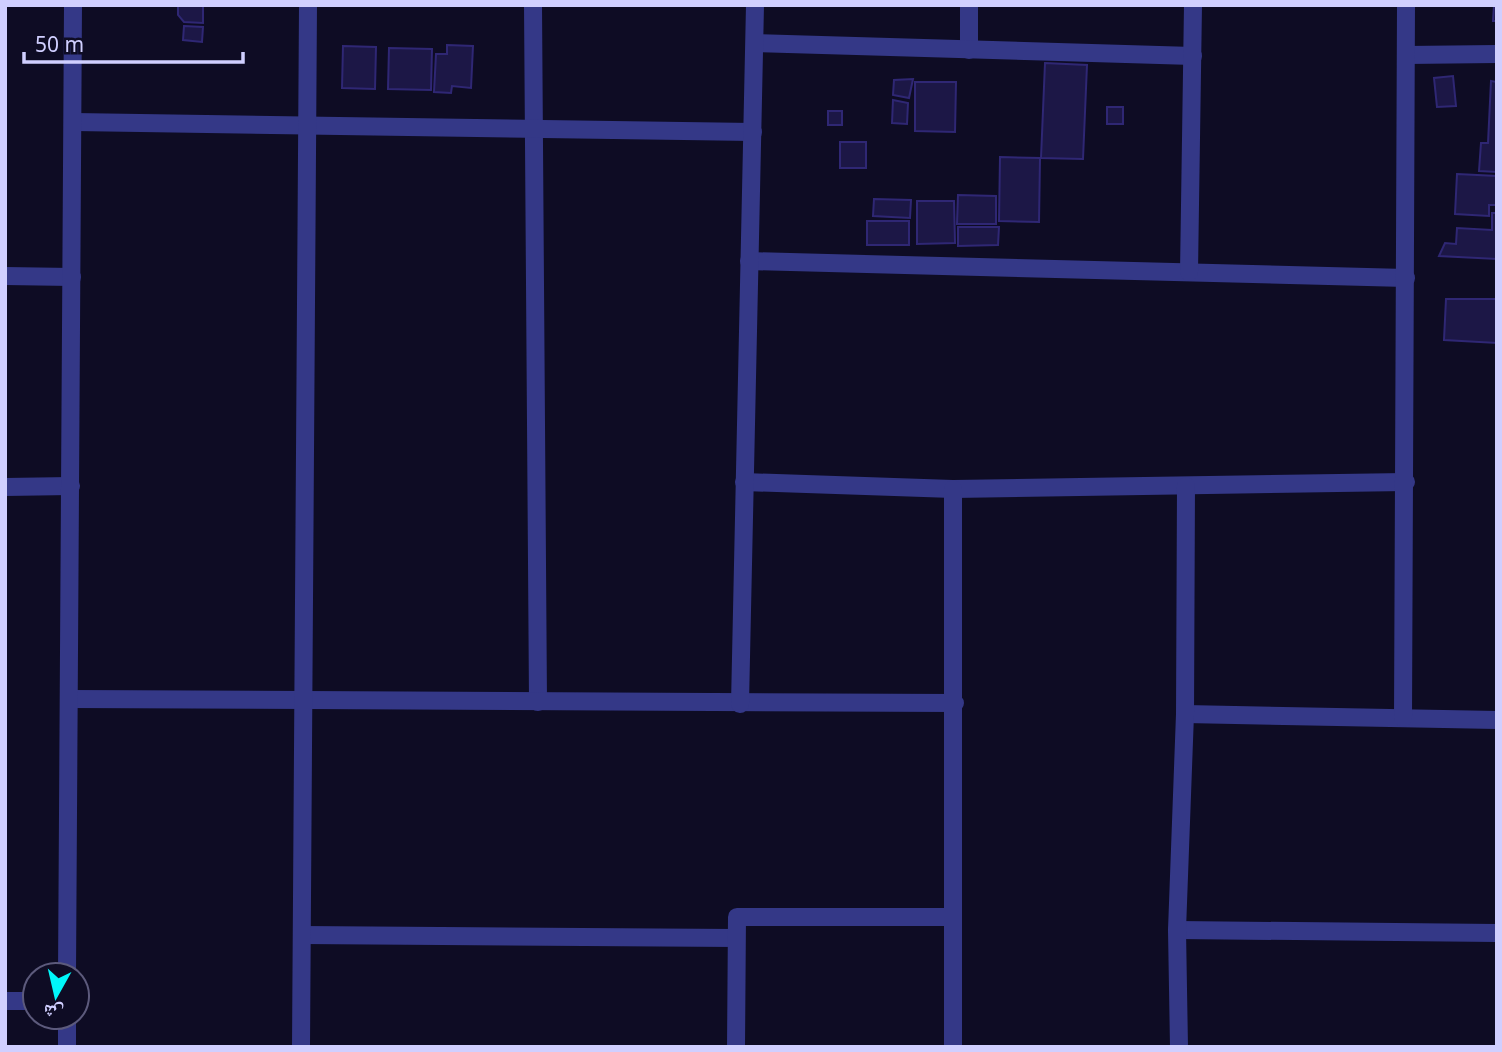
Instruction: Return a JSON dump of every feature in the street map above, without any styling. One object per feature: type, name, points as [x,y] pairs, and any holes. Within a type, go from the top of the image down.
[{"type":"street","points":[[67,961],[73,5]]},
{"type":"street","points":[[301,1047],[308,5]]},
{"type":"street","points":[[533,5],[538,702]]},
{"type":"street","points":[[740,704],[755,5]]},
{"type":"street","points":[[969,5],[970,50]]},
{"type":"street","points":[[1189,272],[1193,5]]},
{"type":"street","points":[[1403,718],[1406,5]]},
{"type":"street","points":[[755,43],[1193,56]]},
{"type":"street","points":[[1406,55],[1497,54]]},
{"type":"street","points":[[74,122],[753,132]]},
{"type":"street","points":[[749,261],[1406,278]]},
{"type":"street","points":[[5,276],[72,277]]},
{"type":"street","points":[[744,482],[953,489],[1406,482]]},
{"type":"street","points":[[5,487],[71,486]]},
{"type":"street","points":[[1179,1047],[1177,930],[1185,714],[1186,486]]},
{"type":"street","points":[[953,489],[953,1047]]},
{"type":"street","points":[[69,699],[955,703]]},
{"type":"street","points":[[1185,714],[1497,720]]},
{"type":"street","points":[[736,1047],[737,917],[953,917]]},
{"type":"street","points":[[1177,930],[1497,933]]},
{"type":"street","points":[[302,935],[736,937]]},
{"type":"building","points":[[178,5],[203,5],[203,23],[184,22],[178,15]]},
{"type":"building","points":[[1494,5],[1497,5],[1497,21],[1493,21]]},
{"type":"building","points":[[184,26],[203,27],[202,42],[183,40]]},
{"type":"building","points":[[447,45],[473,46],[471,88],[452,86],[451,93],[434,92],[436,54],[447,54]]},
{"type":"building","points":[[343,46],[376,47],[375,89],[342,88]]},
{"type":"building","points":[[389,48],[432,49],[431,90],[388,89]]},
{"type":"building","points":[[1045,63],[1087,65],[1083,159],[1041,158]]},
{"type":"building","points":[[1453,76],[1456,106],[1437,107],[1434,78]]},
{"type":"building","points":[[913,79],[909,98],[893,95],[894,80]]},
{"type":"building","points":[[1491,81],[1497,82],[1497,172],[1479,171],[1481,143],[1488,143]]},
{"type":"building","points":[[915,82],[956,82],[955,132],[915,131]]},
{"type":"building","points":[[893,100],[908,103],[907,124],[892,123]]},
{"type":"building","points":[[1107,107],[1123,107],[1123,124],[1107,124]]},
{"type":"building","points":[[828,111],[842,111],[842,125],[828,125]]},
{"type":"building","points":[[840,142],[866,142],[866,168],[840,168]]},
{"type":"building","points":[[1000,157],[1040,158],[1039,222],[999,221]]},
{"type":"building","points":[[1457,174],[1497,176],[1497,205],[1489,205],[1489,216],[1455,214]]},
{"type":"building","points":[[958,195],[996,196],[996,224],[957,224]]},
{"type":"building","points":[[874,199],[911,200],[910,218],[873,216]]},
{"type":"building","points":[[917,201],[954,201],[955,243],[917,244]]},
{"type":"building","points":[[1492,213],[1497,213],[1497,259],[1439,256],[1445,243],[1456,244],[1457,228],[1492,230]]},
{"type":"building","points":[[867,221],[909,221],[909,245],[867,245]]},
{"type":"building","points":[[958,227],[999,227],[998,245],[958,246]]},
{"type":"building","points":[[1446,299],[1497,299],[1497,343],[1444,340]]}]
